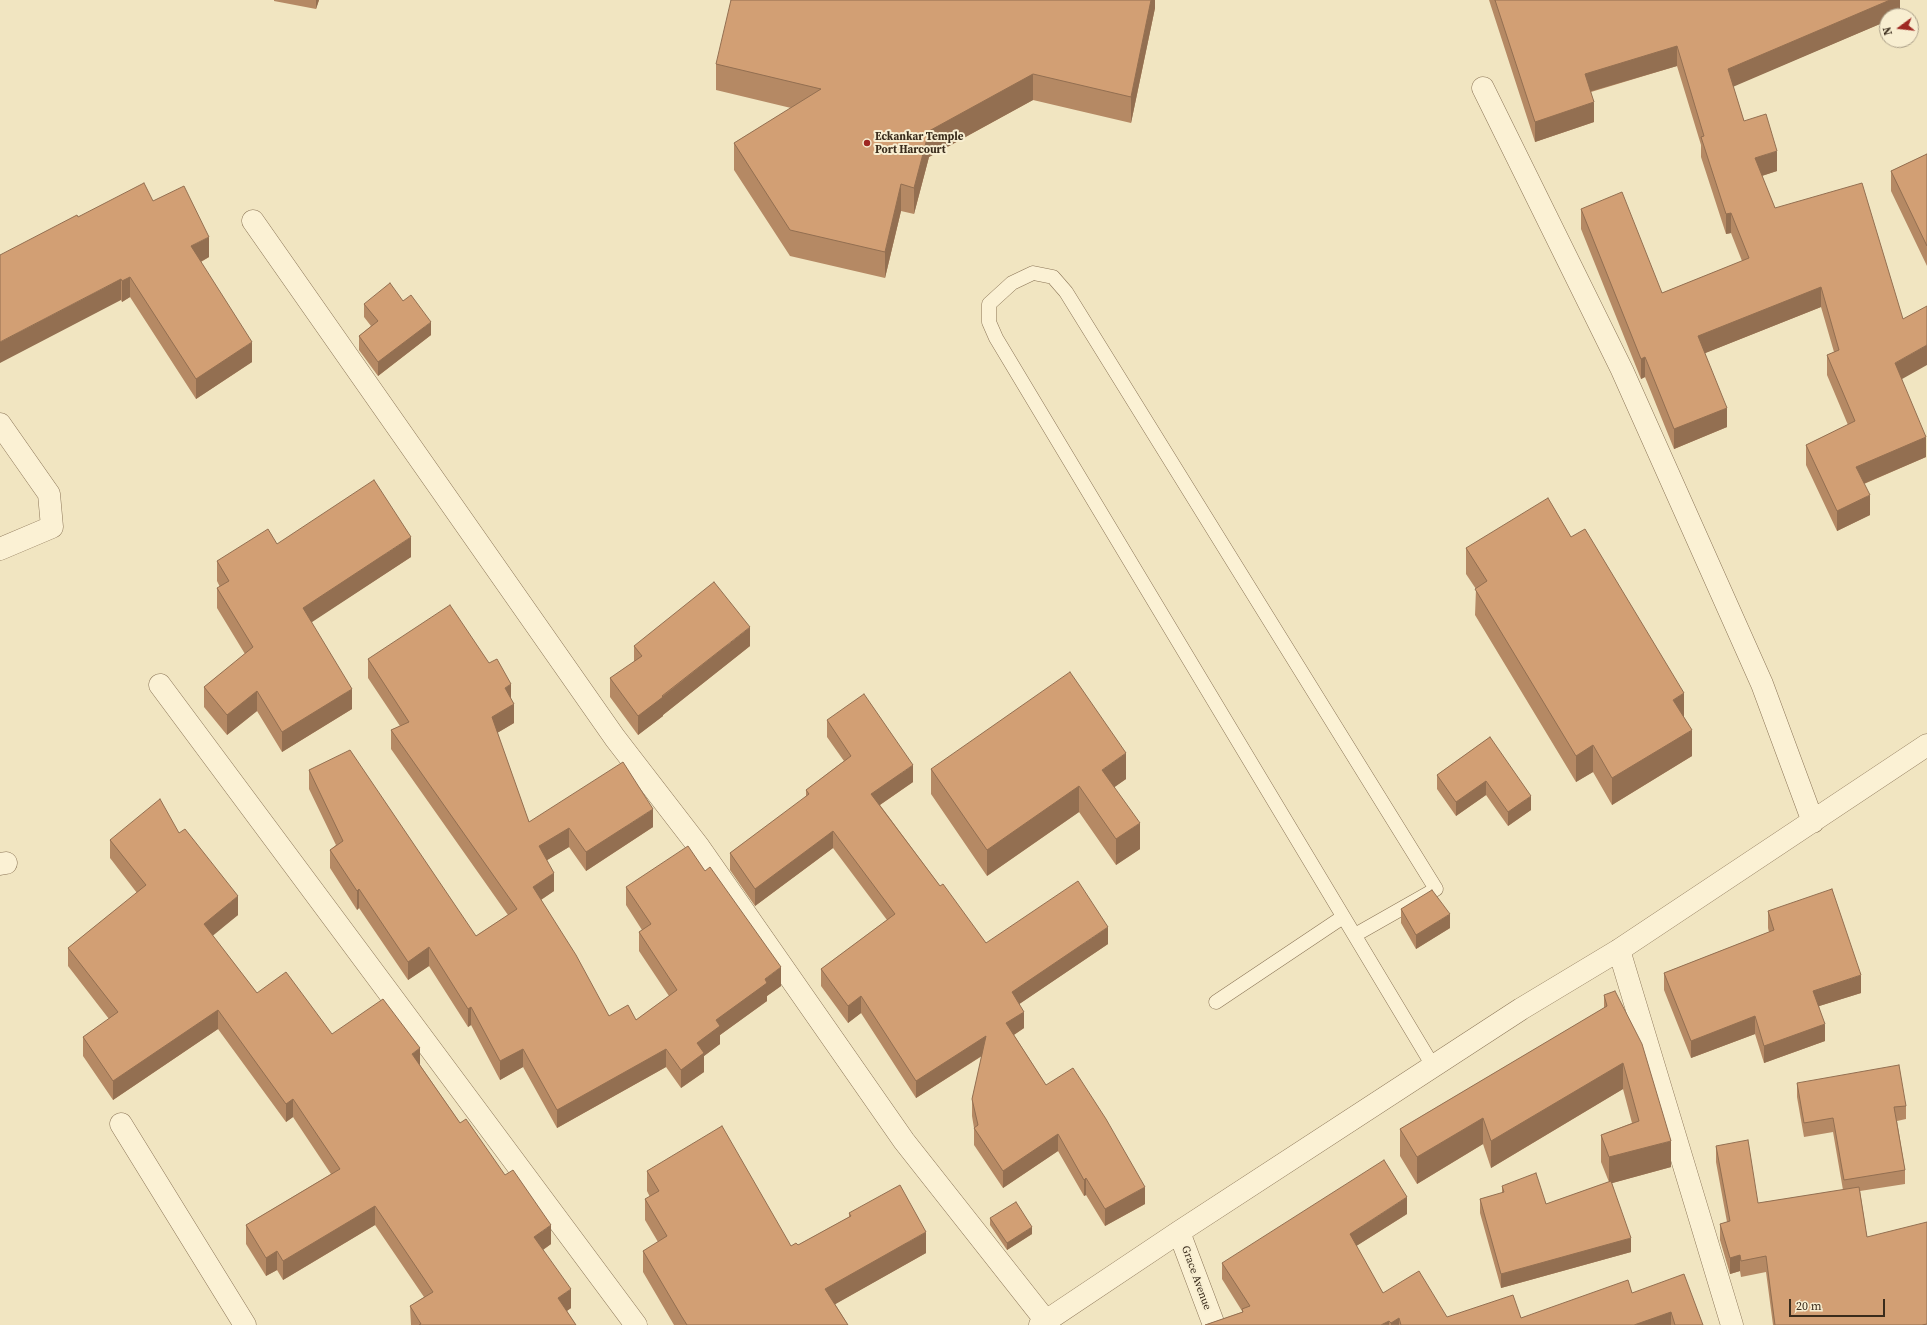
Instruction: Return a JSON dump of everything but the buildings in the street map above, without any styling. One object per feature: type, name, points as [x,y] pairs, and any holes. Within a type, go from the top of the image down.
[{"type":"street","points":[[1483,88],[1626,378],[1762,684],[1813,822]]},
{"type":"street","points":[[254,220],[615,738],[699,847],[904,1141],[1043,1323],[1179,1232],[1521,1009],[1619,950],[1927,746]]},
{"type":"street","points":[[0,424],[49,494],[52,527],[0,549]]},
{"type":"street","points":[[160,685],[636,1325]]},
{"type":"street","points":[[1619,950],[1732,1325]]},
{"type":"street","points":[[121,1124],[245,1325]]},
{"type":"street","name":"Grace Avenue","points":[[1179,1232],[1214,1325]]},
{"type":"lane","points":[[1355,935],[1436,889],[1066,292],[1053,276],[1033,273],[1012,283],[989,304],[989,322],[996,338],[1433,1066]]},
{"type":"lane","points":[[1216,1002],[1343,917]]},
{"type":"place","name":"Eckankar Temple Port Harcourt","points":[[867,143]]}]
